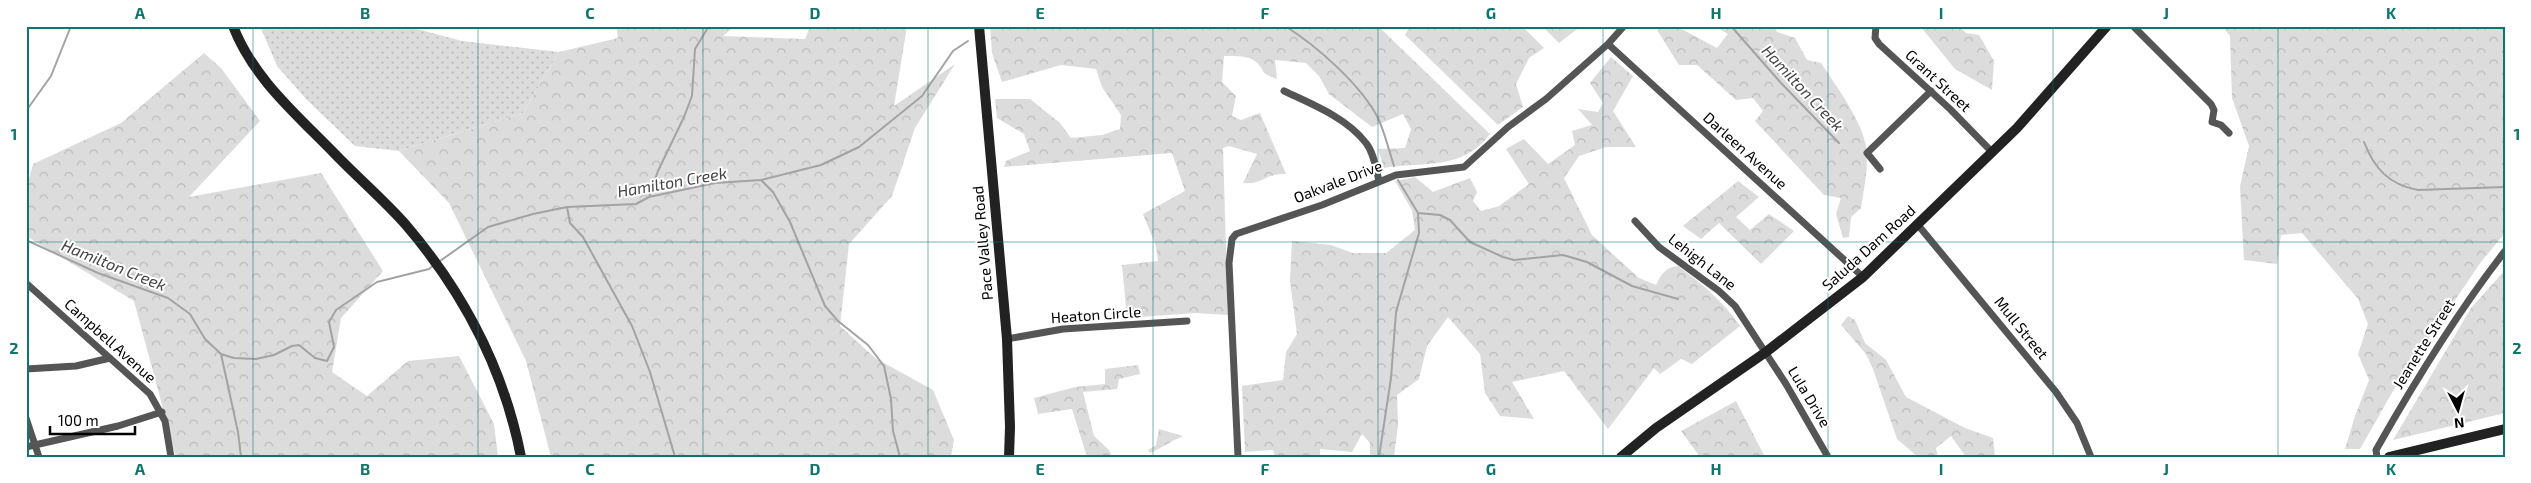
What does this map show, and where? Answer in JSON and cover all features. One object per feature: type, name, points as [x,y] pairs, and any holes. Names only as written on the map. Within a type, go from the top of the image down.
[{"type":"street","points":[[233,26],[260,76],[405,224],[438,264],[486,344],[503,388],[521,457]]},
{"type":"street","name":"Pace Valley Road","points":[[979,26],[1007,339],[1010,427],[1009,457]]},
{"type":"street","name":"Oakvale Drive","points":[[1238,457],[1229,263],[1232,239],[1236,234],[1322,205],[1379,180],[1415,171],[1454,170],[1464,167],[1508,127],[1546,99],[1608,44],[1624,26]]},
{"type":"street","name":"Grant Street","points":[[1875,26],[1875,38],[1879,44],[1931,91],[1992,152]]},
{"type":"street","name":"Saluda Dam Road","points":[[1621,457],[1656,428],[1766,352],[1863,277],[1918,225],[2049,94],[2107,26]]},
{"type":"street","points":[[2134,26],[2211,104],[2214,110],[2212,122],[2221,125],[2228,133]]},
{"type":"street","name":"Darleen Avenue","points":[[1608,44],[1863,277]]},
{"type":"street","points":[[1284,91],[1325,110],[1367,144],[1379,180]]},
{"type":"street","points":[[1880,168],[1867,153],[1931,91]]},
{"type":"street","name":"Lehigh Lane","points":[[1635,221],[1659,247],[1719,291],[1736,306],[1766,352]]},
{"type":"street","name":"Mull Street","points":[[1918,225],[2061,399],[2077,423],[2091,457]]},
{"type":"street","name":"Jeanette Street","points":[[2377,457],[2376,450],[2418,375],[2472,294],[2505,251]]},
{"type":"street","name":"Campbell Avenue","points":[[26,282],[150,394],[162,412],[171,457]]},
{"type":"street","name":"Heaton Circle","points":[[1007,339],[1063,329],[1187,321]]},
{"type":"street","name":"Lula Drive","points":[[1766,352],[1828,457]]},
{"type":"street","points":[[26,369],[76,366],[110,358]]},
{"type":"street","points":[[26,447],[118,426],[162,412]]},
{"type":"street","points":[[26,418],[39,457]]},
{"type":"street","points":[[2389,457],[2505,429]]},
{"type":"green space","points":[[260,26],[406,26],[462,41],[559,52],[523,113],[399,151],[355,146],[307,100],[277,66]]},
{"type":"green space","points":[[616,26],[735,26],[723,36],[805,39],[810,26],[907,26],[894,106],[955,64],[915,128],[892,196],[849,244],[840,326],[875,358],[933,390],[954,440],[951,457],[551,457],[526,361],[449,203],[399,151],[523,113],[559,52],[618,38]]},
{"type":"green space","points":[[990,26],[1378,26],[1490,134],[1468,154],[1455,159],[1429,164],[1384,168],[1378,149],[1405,148],[1411,129],[1403,114],[1372,127],[1329,94],[1319,76],[1306,63],[1275,60],[1277,79],[1265,73],[1256,62],[1249,58],[1224,56],[1222,82],[1236,96],[1232,116],[1241,120],[1260,113],[1286,174],[1273,175],[1256,182],[1243,183],[1257,154],[1229,146],[1223,148],[1228,315],[1195,313],[1127,318],[1122,265],[1158,261],[1156,246],[1143,214],[1185,191],[1172,153],[1004,167],[1006,161],[1030,151],[1024,134],[997,118],[995,99],[1030,99],[1060,123],[1071,138],[1102,135],[1120,129],[1121,115],[1102,87],[1096,69],[1061,65],[1002,82],[992,53]]},
{"type":"green space","points":[[1410,26],[1522,26],[1544,48],[1529,58],[1516,84],[1523,107],[1498,125],[1405,35]]},
{"type":"green space","points":[[1542,26],[1581,26],[1559,43]]},
{"type":"green space","points":[[1665,26],[1676,26],[1717,48],[1728,34],[1714,26],[1774,26],[1777,32],[1795,38],[1807,60],[1821,63],[1854,114],[1866,146],[1867,169],[1861,208],[1851,217],[1849,237],[1843,238],[1836,214],[1841,198],[1824,195],[1755,121],[1763,111],[1753,98],[1736,100],[1697,65],[1679,65],[1657,30]]},
{"type":"green space","points":[[1920,26],[1959,26],[1966,33],[1979,35],[1994,61],[1992,90],[1955,69]]},
{"type":"green space","points":[[2222,26],[2505,26],[2505,233],[2481,262],[2393,391],[2360,449],[2345,449],[2369,380],[2358,354],[2368,324],[2358,299],[2302,233],[2281,235],[2277,264],[2244,260],[2240,186],[2249,146],[2232,98],[2230,36]]},
{"type":"green space","points":[[204,53],[221,68],[260,121],[189,197],[321,173],[383,271],[341,318],[332,372],[367,396],[408,361],[459,356],[494,424],[498,457],[176,457],[134,301],[26,236],[26,190],[33,164],[121,123]]},
{"type":"green space","points":[[1611,57],[1633,76],[1613,111],[1636,147],[1606,147],[1579,156],[1564,178],[1592,235],[1639,278],[1656,285],[1667,270],[1678,266],[1712,293],[1740,326],[1692,364],[1681,359],[1660,374],[1654,368],[1608,429],[1564,371],[1512,382],[1534,419],[1500,416],[1485,393],[1480,354],[1448,317],[1427,346],[1419,379],[1397,395],[1398,425],[1394,457],[1370,457],[1370,443],[1362,434],[1352,452],[1320,449],[1320,457],[1275,457],[1273,450],[1245,452],[1242,386],[1283,380],[1286,352],[1297,334],[1290,281],[1292,241],[1331,245],[1353,253],[1386,253],[1415,230],[1412,210],[1395,181],[1415,177],[1433,192],[1470,178],[1477,192],[1473,201],[1481,211],[1499,206],[1529,184],[1506,149],[1524,139],[1548,164],[1575,145],[1572,131],[1592,125],[1578,109],[1598,112],[1603,103],[1590,83]]},
{"type":"green space","points":[[1738,181],[1759,197],[1736,217],[1750,230],[1769,214],[1794,231],[1761,264],[1719,223],[1701,239],[1683,226]]},
{"type":"green space","points":[[2505,270],[2505,413],[2393,440],[2471,308]]},
{"type":"green space","points":[[1848,316],[1855,320],[1865,343],[1886,360],[1906,397],[1965,428],[1993,438],[1995,457],[1966,457],[1951,436],[1936,448],[1938,457],[1918,457],[1897,439],[1866,354],[1841,325]]},
{"type":"green space","points":[[1138,365],[1140,374],[1119,379],[1117,389],[1083,392],[1094,436],[1109,450],[1112,457],[1087,457],[1072,409],[1038,414],[1034,398],[1075,387],[1105,384],[1105,369]]},
{"type":"green space","points":[[1736,401],[1765,457],[1700,457],[1681,431]]},
{"type":"green space","points":[[1159,429],[1183,436],[1150,453],[1148,450],[1156,445]]},
{"type":"waterway","points":[[26,111],[51,76],[71,26]]},
{"type":"waterway","points":[[649,197],[658,171],[692,96],[695,49],[709,26]]},
{"type":"waterway","points":[[1285,26],[1324,55],[1361,93],[1378,118],[1394,166]]},
{"type":"waterway","name":"Hamilton Creek","points":[[1731,26],[1781,83],[1839,143]]},
{"type":"waterway","name":"Hamilton Creek","points":[[440,261],[488,227],[533,214],[567,207],[636,204],[649,197],[715,183],[761,180],[821,165],[859,147],[922,96],[953,51],[968,41]]},
{"type":"waterway","points":[[2364,142],[2373,160],[2384,174],[2408,188],[2418,190],[2505,187]]},
{"type":"waterway","points":[[761,180],[773,192],[790,222],[825,306],[838,321],[868,345],[884,366],[891,399],[893,431],[900,457]]},
{"type":"waterway","points":[[1379,457],[1391,378],[1396,312],[1419,233],[1418,213],[1398,180]]},
{"type":"waterway","points":[[567,207],[570,223],[583,237],[632,326],[650,372],[675,457]]},
{"type":"waterway","points":[[1418,213],[1440,215],[1450,220],[1470,242],[1503,257],[1514,260],[1563,255],[1587,262],[1632,286],[1678,299]]},
{"type":"waterway","name":"Hamilton Creek","points":[[26,240],[98,273],[168,298],[190,314],[205,339],[221,354],[234,358],[256,359],[274,355],[292,346],[299,345],[315,358],[327,361],[334,347],[329,322],[336,310],[377,282],[429,269],[434,265]]},
{"type":"waterway","points":[[221,354],[238,432],[241,457]]}]
